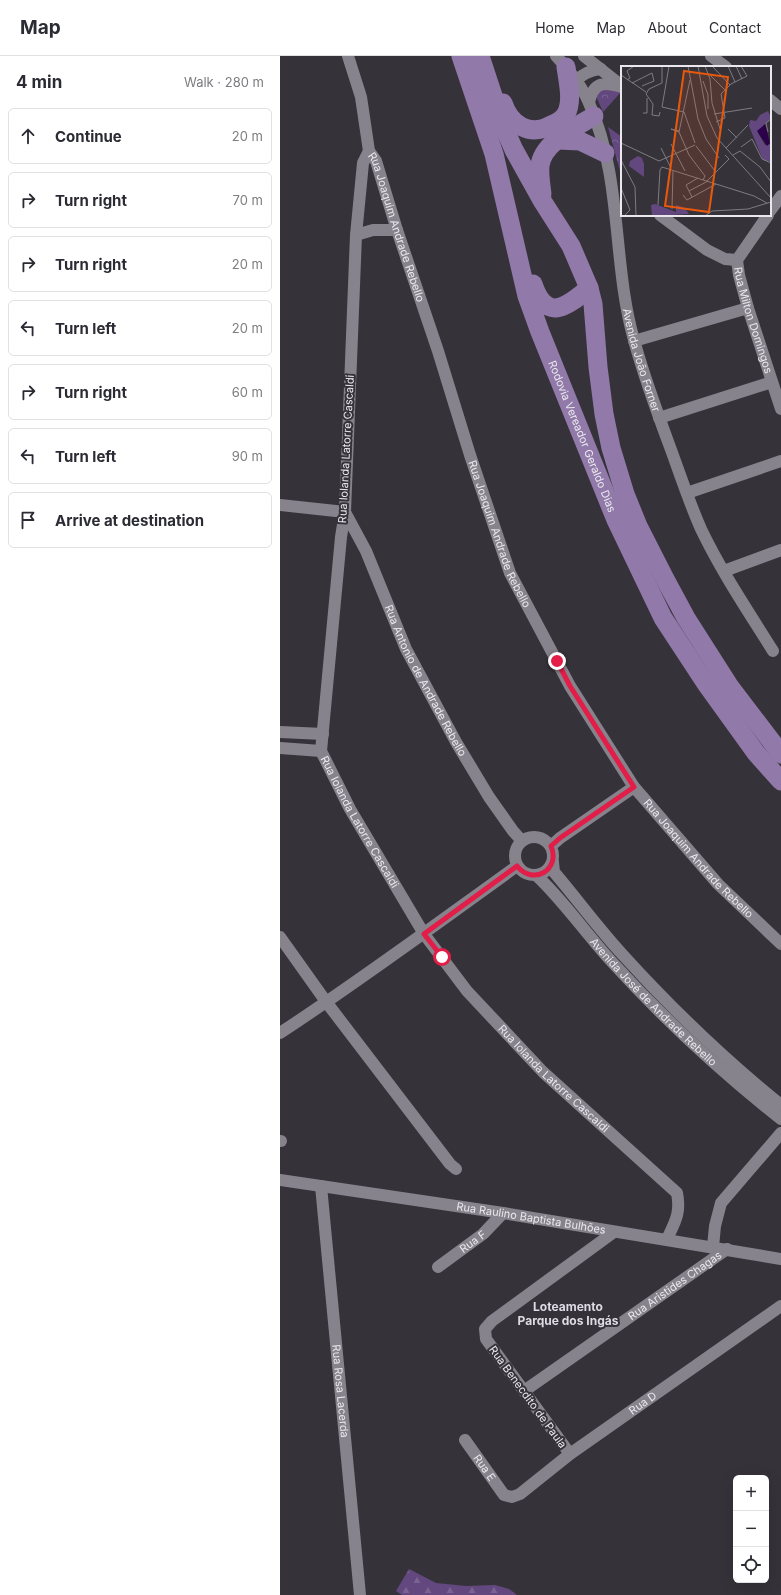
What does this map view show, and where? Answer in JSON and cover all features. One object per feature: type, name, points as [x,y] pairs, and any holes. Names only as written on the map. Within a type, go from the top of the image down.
[{"type":"main road","name":"Rodovia Vereador Geraldo Dias","points":[[461,56],[494,154],[527,296],[540,332],[616,520],[663,618],[706,685],[756,753],[781,781]]},
{"type":"main road","name":"Rodovia Vereador Geraldo Dias","points":[[480,56],[502,123],[514,150],[543,202],[571,246],[589,288],[593,304],[598,368],[604,414],[614,460],[630,507],[686,618],[730,687],[781,754]]},
{"type":"main road","points":[[487,78],[498,89],[505,110],[512,120],[521,127],[532,130],[546,128],[559,122],[566,115],[569,104],[566,68]]},
{"type":"main road","points":[[543,202],[540,166],[542,157],[546,150],[592,109]]},
{"type":"main road","points":[[558,140],[580,141],[605,153]]},
{"type":"main road","points":[[519,258],[527,268],[536,294],[543,304],[550,308],[558,308],[568,304],[589,288]]},
{"type":"street","name":"Rua Joaquim Andrade Rebello","points":[[348,56],[361,97],[369,150],[376,161],[470,455],[510,573],[570,686],[634,787],[718,884],[781,944]]},
{"type":"street","points":[[584,56],[621,86]]},
{"type":"street","points":[[711,56],[725,66]]},
{"type":"street","points":[[566,68],[584,74],[592,69],[601,69]]},
{"type":"street","name":"Avenida João Forner","points":[[566,68],[592,109],[618,200],[626,312],[659,418],[686,493],[701,529],[724,571],[773,651]]},
{"type":"street","points":[[592,109],[591,94],[595,88],[600,85],[609,84],[621,87]]},
{"type":"street","points":[[771,101],[781,109]]},
{"type":"street","name":"Rua Iolanda Latorre Cascaldi","points":[[369,150],[363,163],[356,235],[345,512],[341,537],[321,751],[350,809],[424,934],[468,991],[543,1072],[677,1193],[679,1205],[677,1216],[667,1239]]},
{"type":"street","points":[[661,216],[707,250],[725,259],[737,260]]},
{"type":"street","name":"Rua Milton Domingos","points":[[767,216],[737,260],[739,275],[748,308],[781,409]]},
{"type":"street","points":[[356,235],[373,230],[397,230]]},
{"type":"street","points":[[634,341],[748,308]]},
{"type":"street","points":[[659,418],[772,382]]},
{"type":"street","points":[[686,493],[781,462]]},
{"type":"street","points":[[280,505],[345,512]]},
{"type":"street","name":"Rua Antonio de Andrade Rebello","points":[[345,512],[366,551],[406,649],[452,736],[489,797],[513,831],[522,841]]},
{"type":"street","points":[[724,571],[781,550]]},
{"type":"street","points":[[280,732],[323,734]]},
{"type":"street","points":[[280,748],[321,751]]},
{"type":"street","points":[[551,846],[560,838],[634,787]]},
{"type":"street","points":[[527,838],[543,838],[551,846],[554,857],[546,871],[536,875],[525,873],[517,866],[515,855],[518,845],[527,838]]},
{"type":"street","name":"Avenida José de Andrade Rebello","points":[[552,862],[554,872],[621,954],[675,1010],[724,1056],[781,1106]]},
{"type":"street","points":[[280,1033],[327,1003],[517,866]]},
{"type":"street","name":"Avenida José de Andrade Rebello","points":[[536,875],[611,961],[664,1018],[715,1065],[781,1119]]},
{"type":"street","points":[[280,937],[327,1003],[450,1164],[456,1169]]},
{"type":"street","points":[[713,1247],[715,1226],[721,1203],[781,1133]]},
{"type":"street","name":"Rua Raulino Baptista Bulhões","points":[[280,1180],[503,1213],[781,1259]]},
{"type":"street","name":"Rua Rosa Lacerda","points":[[321,1186],[360,1595]]},
{"type":"street","name":"Rua F","points":[[438,1267],[483,1234],[503,1213]]},
{"type":"street","name":"Rua Benecdito de Paula","points":[[570,1454],[486,1339],[485,1329],[492,1321],[614,1232]]},
{"type":"street","name":"Rua Aristides Chagas","points":[[524,1391],[727,1249]]},
{"type":"street","name":"Rua D","points":[[504,1495],[512,1497],[520,1494],[570,1454],[781,1306]]},
{"type":"street","name":"Rua E","points":[[465,1440],[504,1495]]},
{"type":"green space","points":[[596,83],[621,92],[603,112],[596,96]]},
{"type":"green space","points":[[608,127],[621,136],[620,171]]},
{"type":"green space","points":[[409,1569],[436,1583],[466,1586],[495,1585],[509,1589],[517,1595],[402,1595],[396,1591]]},
{"type":"district","name":"Loteamento Parque dos Ingás","points":[[568,1314]]},
{"type":"route","points":[[442,957],[424,934],[517,866],[525,873],[530,875],[541,874],[546,871],[550,867],[554,857],[551,846],[560,838],[634,787],[570,686],[557,661]]}]
